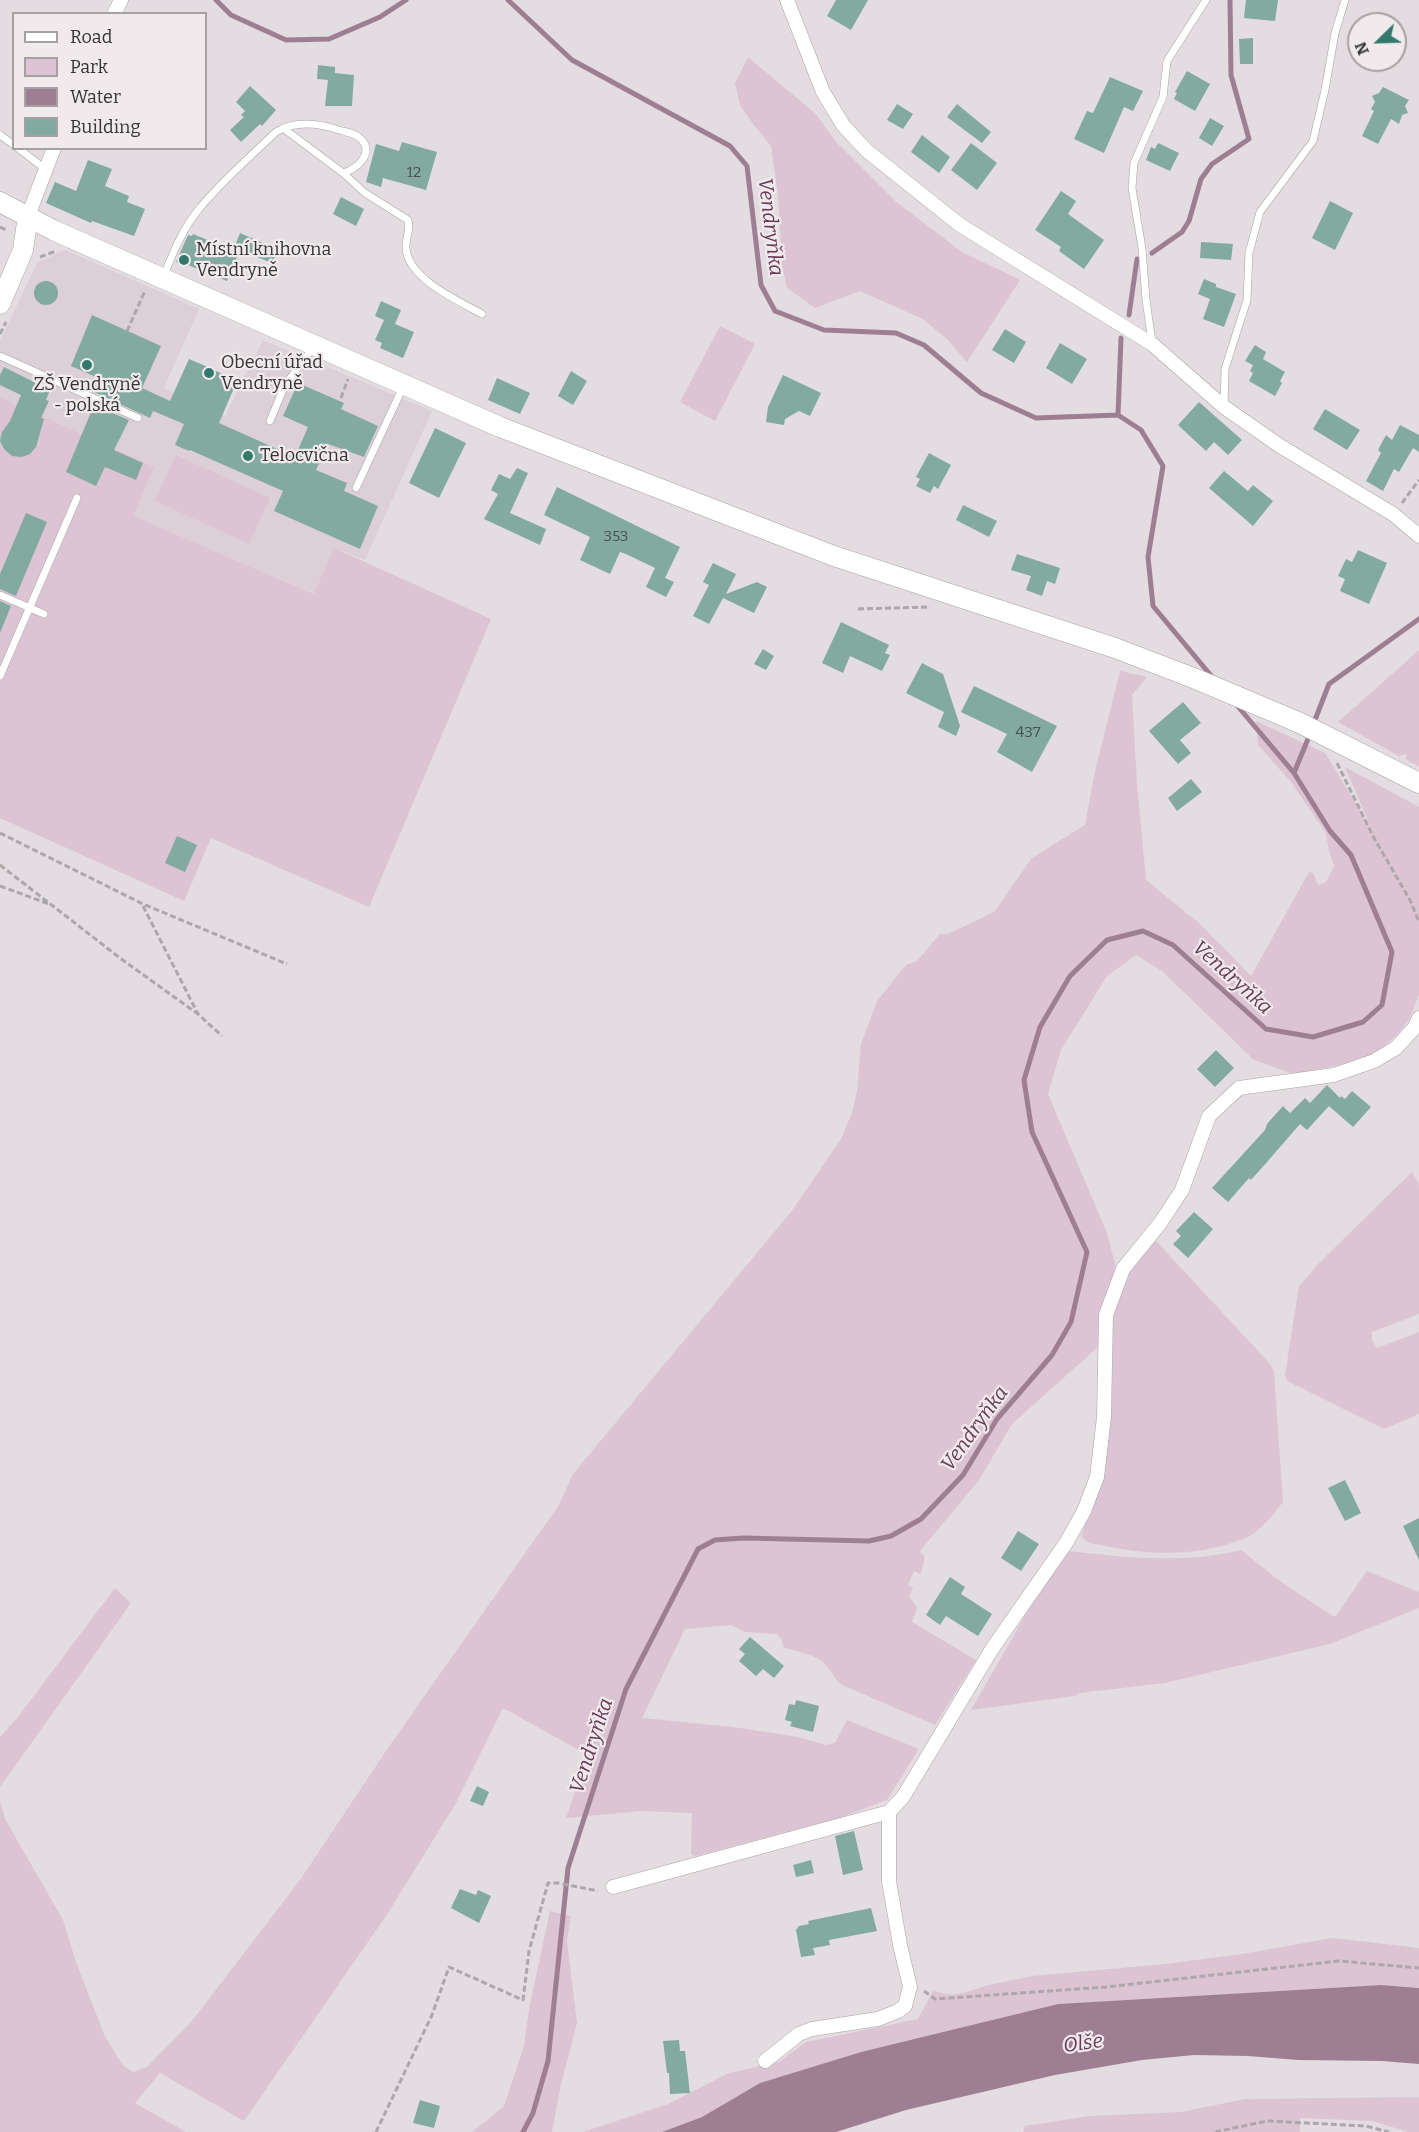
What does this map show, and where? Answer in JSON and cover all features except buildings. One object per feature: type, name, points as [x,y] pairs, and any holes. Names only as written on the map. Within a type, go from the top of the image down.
[{"type":"street","points":[[787,0],[823,92],[843,125],[866,150],[960,225],[1152,345],[1224,407],[1280,446],[1393,514],[1419,536]]},
{"type":"street","points":[[0,304],[23,250],[28,216],[53,150]]},
{"type":"street","points":[[0,202],[155,281],[312,345],[500,428],[834,556],[1115,648],[1197,679],[1300,723],[1419,783]]},
{"type":"street","points":[[613,1887],[889,1812],[903,1797],[992,1649],[1066,1543],[1084,1512],[1097,1477],[1104,1417],[1106,1315],[1123,1269],[1161,1222],[1182,1190],[1209,1116],[1239,1088],[1334,1075],[1374,1061],[1396,1048],[1415,1027],[1419,1018]]},
{"type":"street","points":[[765,2061],[799,2034],[812,2029],[878,2019],[898,2011],[905,2006],[909,1998],[910,1987],[889,1881],[889,1812]]},
{"type":"lane","points":[[1152,345],[1142,248],[1132,188],[1134,163],[1162,97],[1167,61],[1206,0]]},
{"type":"lane","points":[[1224,407],[1225,369],[1247,300],[1249,253],[1260,212],[1313,141],[1335,33],[1345,0]]},
{"type":"lane","points":[[155,281],[198,210],[220,185],[276,132],[301,123],[321,124],[351,133],[361,139],[365,148],[364,158],[359,166],[343,173]]},
{"type":"lane","points":[[283,128],[343,173],[364,193],[408,220],[406,249],[411,262],[426,281],[482,314]]},
{"type":"lane","points":[[21,150],[45,169]]},
{"type":"lane","points":[[270,421],[285,385],[309,353],[312,345]]},
{"type":"lane","points":[[0,356],[138,418]]},
{"type":"lane","points":[[356,488],[404,385]]},
{"type":"lane","points":[[0,676],[77,498]]},
{"type":"lane","points":[[0,595],[44,614]]},
{"type":"path","points":[[128,330],[155,281]]},
{"type":"path","points":[[341,398],[349,376]]},
{"type":"path","points":[[1393,514],[1419,480]]},
{"type":"path","points":[[858,609],[922,608]]},
{"type":"path","points":[[1335,760],[1374,838],[1410,900],[1419,922]]},
{"type":"path","points":[[0,833],[143,904],[287,964]]},
{"type":"path","points":[[0,865],[120,958],[198,1014],[222,1036]]},
{"type":"path","points":[[0,886],[53,906]]},
{"type":"path","points":[[143,904],[198,1014]]},
{"type":"path","points":[[376,2132],[432,2015],[449,1967],[523,2000],[529,1951],[548,1883],[558,1882],[602,1892],[613,1887]]},
{"type":"path","points":[[907,1972],[921,1989],[935,1999],[1106,1987],[1339,1961],[1419,1968]]},
{"type":"path","points":[[1215,2132],[1267,2121],[1366,2126],[1389,2132]]},
{"type":"shaded area","points":[[65,250],[199,309],[164,388],[225,416],[263,340],[432,411],[365,560],[334,548],[315,594],[132,516],[153,467],[0,397],[0,341],[37,263]]},
{"type":"green space","points":[[748,57],[815,113],[837,143],[895,201],[962,252],[1020,280],[967,362],[947,339],[923,319],[860,291],[815,308],[787,288],[782,265],[778,195],[771,146],[740,105],[735,83]]},
{"type":"green space","points":[[720,326],[755,344],[715,421],[680,402]]},
{"type":"green space","points":[[0,397],[154,467],[133,516],[314,594],[334,548],[491,619],[369,907],[211,838],[184,901],[0,818]]},
{"type":"green space","points":[[176,455],[270,498],[249,544],[155,501]]},
{"type":"green space","points":[[1419,650],[1419,766],[1406,760],[1406,754],[1399,756],[1338,722]]},
{"type":"green space","points":[[1120,671],[1147,677],[1132,695],[1146,880],[1200,924],[1251,976],[1309,872],[1313,873],[1318,885],[1326,882],[1334,866],[1326,833],[1291,782],[1258,745],[1256,721],[1325,753],[1371,828],[1345,767],[1419,807],[1419,994],[1410,1018],[1399,1033],[1378,1052],[1355,1062],[1294,1074],[1254,1060],[1162,971],[1136,955],[1107,976],[1061,1050],[1048,1094],[1107,1233],[1116,1268],[1106,1301],[1097,1348],[1012,1424],[979,1480],[919,1552],[925,1556],[921,1574],[914,1571],[908,1585],[913,1588],[909,1596],[917,1608],[912,1622],[976,1660],[935,1725],[842,1685],[820,1660],[783,1647],[782,1640],[777,1634],[745,1632],[731,1625],[685,1629],[642,1718],[733,1727],[798,1737],[826,1745],[835,1743],[847,1720],[919,1749],[887,1800],[839,1818],[695,1856],[691,1854],[692,1813],[642,1811],[566,1818],[588,1755],[503,1708],[456,1803],[388,1913],[244,2121],[160,2073],[135,2103],[186,2132],[0,2132],[0,1801],[5,1819],[63,1920],[76,1962],[104,2034],[124,2066],[133,2072],[147,2067],[192,2021],[300,1880],[390,1745],[559,1505],[573,1474],[791,1212],[841,1139],[852,1113],[857,1091],[861,1044],[877,1001],[906,965],[917,961],[940,934],[948,934],[994,912],[1032,858],[1085,825],[1095,771]]},
{"type":"green space","points":[[1412,1172],[1419,1185],[1419,1314],[1372,1332],[1372,1340],[1377,1348],[1419,1332],[1419,1414],[1384,1429],[1287,1381],[1285,1375],[1299,1286],[1321,1261]]},
{"type":"green space","points":[[1156,1241],[1271,1365],[1274,1372],[1283,1502],[1255,1533],[1227,1545],[1210,1549],[1175,1553],[1140,1552],[1093,1544],[1081,1536],[1103,1482],[1112,1403],[1113,1321],[1119,1289],[1129,1270],[1147,1247]]},
{"type":"green space","points":[[1241,1550],[1281,1582],[1333,1616],[1336,1616],[1367,1571],[1419,1592],[1419,1608],[1330,1644],[1165,1683],[1079,1693],[1075,1696],[971,1710],[1045,1581],[1070,1551],[1113,1556],[1177,1558]]},
{"type":"green space","points":[[115,1588],[131,1603],[0,1787],[0,1737],[18,1717]]},
{"type":"green space","points":[[550,1911],[571,1916],[567,1941],[577,2023],[560,2089],[552,2132],[472,2132],[504,2106],[524,2046],[529,2009]]},
{"type":"green space","points":[[1333,1938],[1419,1948],[1419,1988],[1381,1985],[1058,2004],[861,2052],[760,2083],[702,2117],[662,2132],[583,2132],[668,2104],[729,2073],[779,2062],[806,2042],[918,2019],[933,1991],[951,1995],[1032,1976],[1165,1964],[1242,1954]]},
{"type":"green space","points":[[1419,2097],[1419,2132],[1409,2132],[1372,2121],[1300,2118],[1300,2132],[1023,2132],[1025,2126],[1090,2116],[1181,2112],[1245,2099]]},
{"type":"water","name":"Olše","points":[[1381,1985],[1419,1988],[1419,2064],[1194,2055],[1142,2060],[1055,2075],[906,2110],[836,2132],[662,2132],[702,2117],[760,2083],[861,2052],[1058,2004]]},
{"type":"waterway","name":"Vendryňka","points":[[216,0],[231,15],[286,40],[329,39],[380,17],[406,0]]},
{"type":"waterway","name":"Vendryňka","points":[[508,0],[572,60],[730,146],[747,166],[761,285],[775,311],[824,330],[896,333],[924,345],[981,393],[1036,418],[1118,415],[1141,430],[1163,466],[1148,557],[1153,606],[1213,678]]},
{"type":"waterway","points":[[1152,253],[1182,232],[1189,221],[1201,179],[1212,164],[1249,139],[1231,75],[1230,0]]},
{"type":"waterway","points":[[1129,315],[1137,259]]},
{"type":"waterway","points":[[1118,415],[1121,338]]},
{"type":"waterway","points":[[1313,725],[1329,684],[1419,619]]},
{"type":"waterway","name":"Vendryňka","points":[[523,2132],[533,2113],[548,2061],[568,1868],[626,1689],[698,1549],[715,1540],[743,1538],[869,1541],[891,1536],[921,1519],[963,1475],[997,1419],[1052,1355],[1071,1322],[1087,1252],[1032,1132],[1024,1080],[1040,1027],[1070,976],[1107,940],[1143,931],[1173,945],[1266,1029],[1313,1037],[1363,1022],[1382,1005],[1392,952],[1351,855],[1330,831],[1294,773],[1235,703]]},
{"type":"waterway","points":[[1294,773],[1310,734]]},
{"type":"place","name":"Místní knihovna Vendryně","points":[[184,260]]},
{"type":"place","name":"ZŠ Vendryně - polská","points":[[87,365]]},
{"type":"place","name":"Obecní úřad Vendryně","points":[[209,373]]},
{"type":"place","name":"Telocvična","points":[[248,456]]}]
